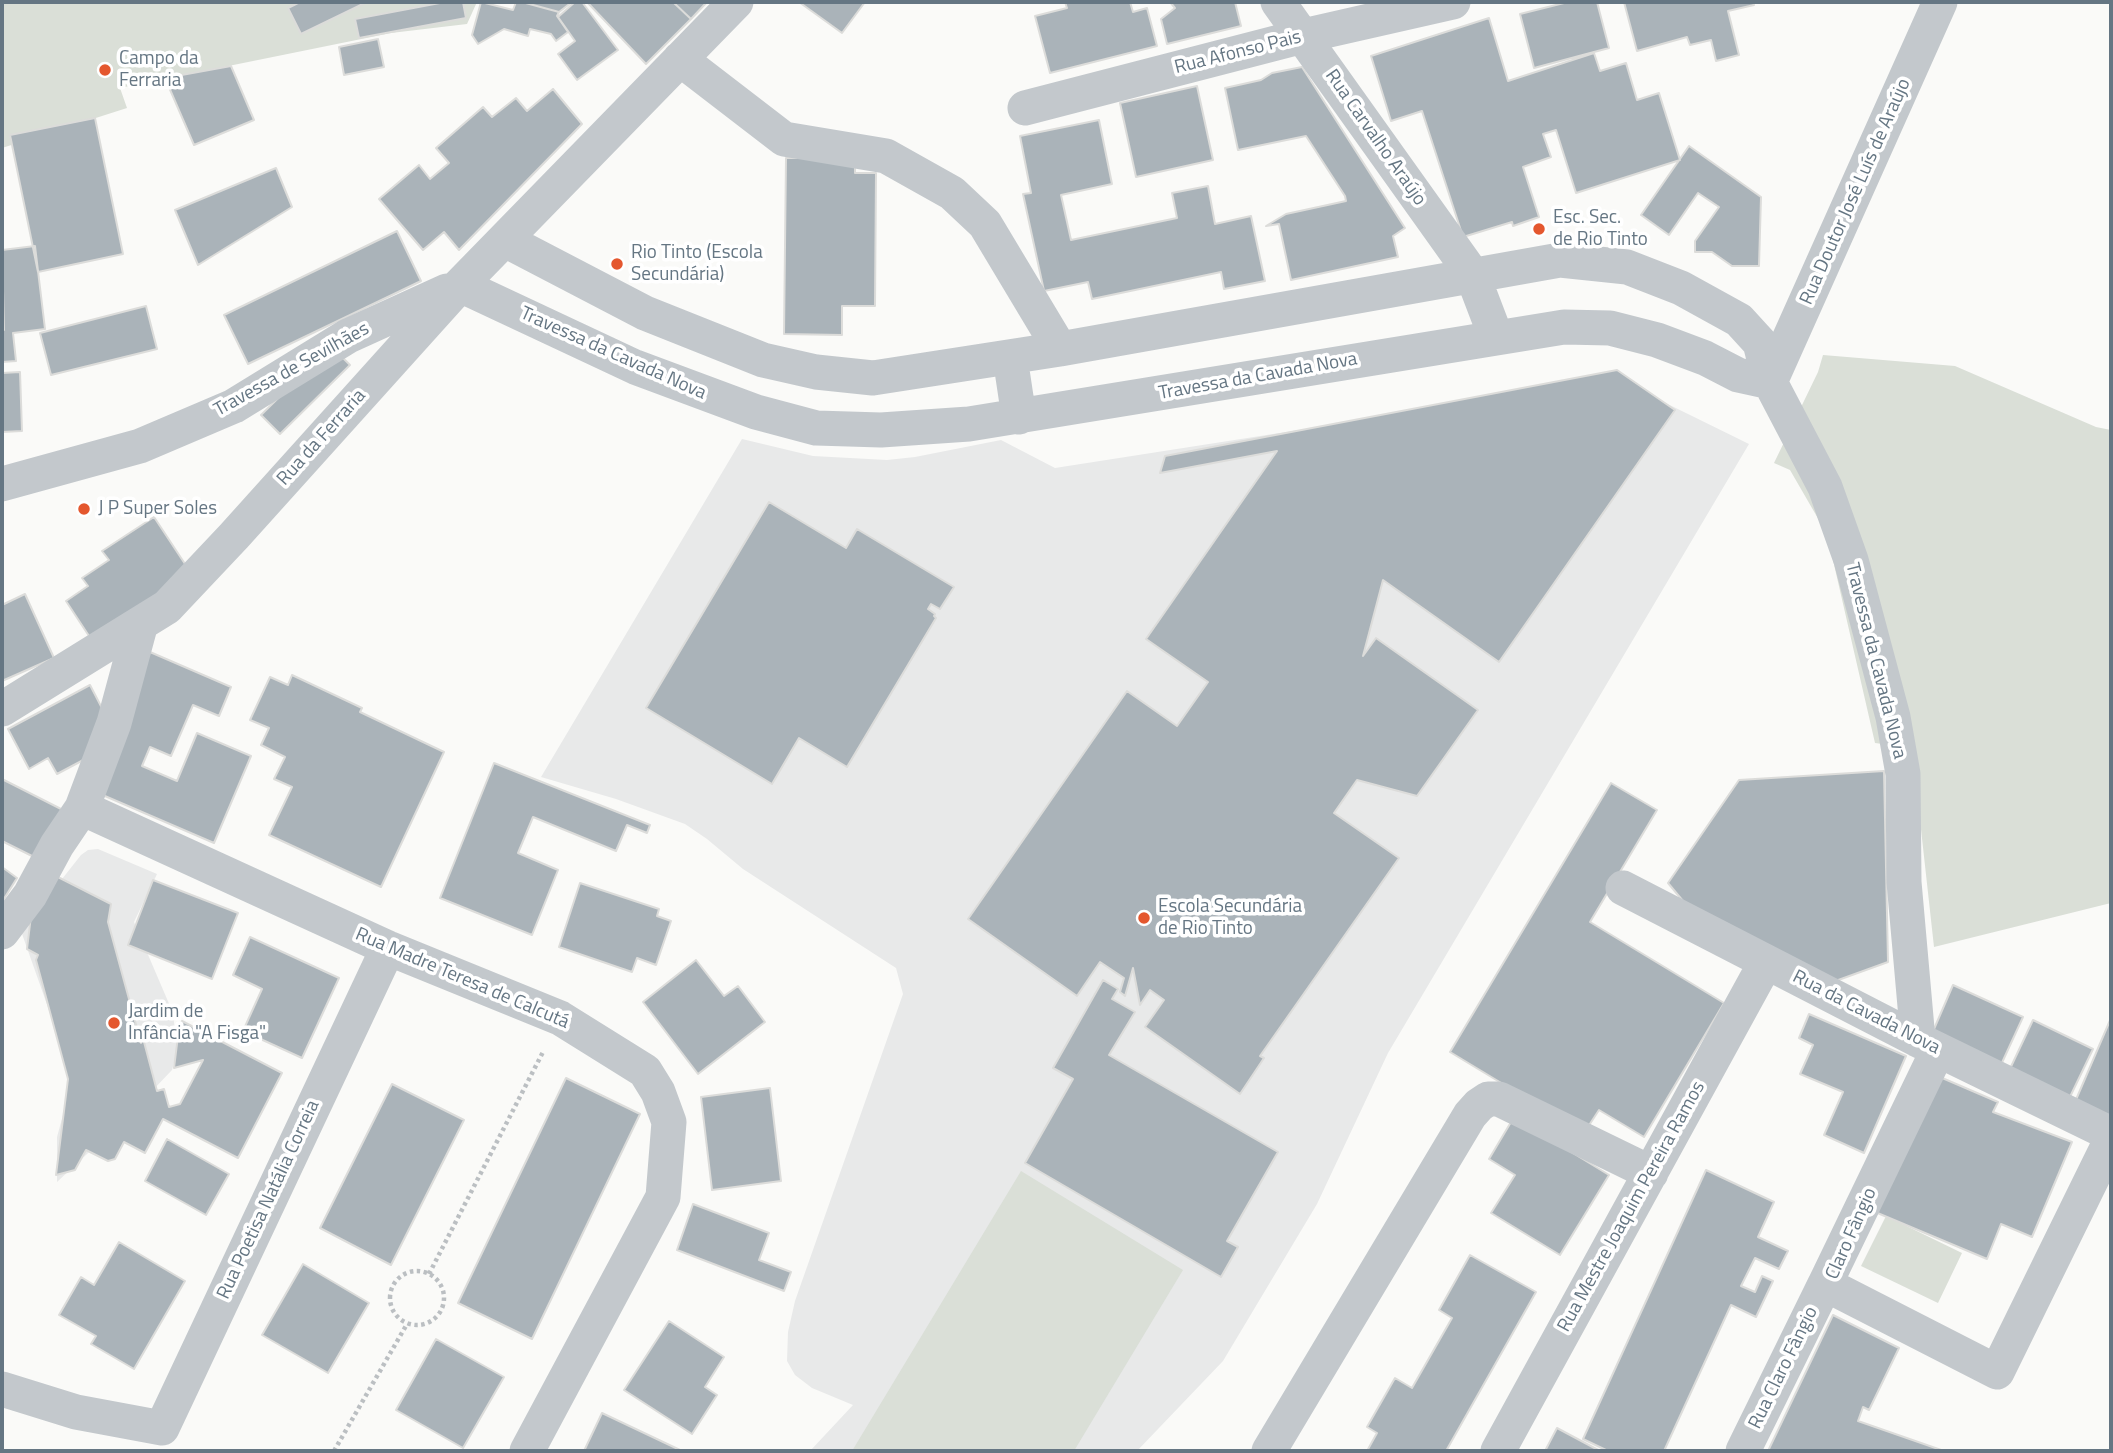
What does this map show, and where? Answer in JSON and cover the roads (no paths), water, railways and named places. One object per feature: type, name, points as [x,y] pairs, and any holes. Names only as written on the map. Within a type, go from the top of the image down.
[{"type":"street","name":"Rua da Ferraria","points":[[2,709],[167,607],[460,285],[736,2]]},
{"type":"street","name":"Rua Carvalho Araújo","points":[[1278,2],[1472,274]]},
{"type":"street","name":"Rua Afonso Pais","points":[[1025,107],[1303,36],[1453,2]]},
{"type":"street","name":"Rua Doutor José Luís de Araújo","points":[[1770,382],[1940,2]]},
{"type":"street","points":[[680,59],[784,139],[886,156],[952,193],[985,224],[1060,349]]},
{"type":"street","name":"Travessa da Cavada Nova","points":[[505,240],[645,313],[764,360],[816,372],[873,378],[1060,349],[1560,260],[1626,267],[1681,288],[1739,320],[1760,344],[1770,382],[1825,487],[1851,561],[1893,718],[1903,774],[1904,882],[1928,1045]]},
{"type":"street","points":[[1472,274],[1496,337]]},
{"type":"street","name":"Travessa da Cavada Nova","points":[[460,285],[635,368],[756,412],[816,428],[881,430],[969,424],[1564,327],[1610,328],[1657,340],[1705,358],[1738,375],[1770,382]]},
{"type":"street","name":"Travessa de Sevilhães","points":[[2,484],[128,450],[233,406],[348,336],[460,285]]},
{"type":"street","points":[[1010,357],[1019,417]]},
{"type":"street","points":[[2,932],[30,895],[57,845],[82,808],[114,723],[141,623]]},
{"type":"street","name":"Rua Madre Teresa de Calcutá","points":[[82,808],[388,948],[560,1018],[645,1071],[658,1092],[668,1122],[663,1197],[527,1451]]},
{"type":"street","name":"Rua da Cavada Nova","points":[[1623,888],[1928,1045],[2111,1134]]},
{"type":"street","name":"Rua Poetisa Natália Correia","points":[[168,1439],[388,948]]},
{"type":"street","name":"Rua Mestre Joaquim Pereira Ramos","points":[[1498,1451],[1766,962]]},
{"type":"street","name":"Claro Fângio","points":[[1928,1045],[1825,1284],[1997,1372],[2111,1140]]},
{"type":"street","points":[[1269,1451],[1470,1115],[1479,1105],[1488,1099],[1499,1099],[1651,1173]]},
{"type":"street","name":"Rua Claro Fângio","points":[[1743,1451],[1825,1284]]},
{"type":"street","points":[[2,1389],[168,1439]]},
{"type":"place","name":"Campo da Ferraria","points":[[105,70]]},
{"type":"place","name":"Esc. Sec. de Rio Tinto","points":[[1539,229]]},
{"type":"place","name":"Rio Tinto (Escola Secundária)","points":[[617,264]]},
{"type":"place","name":"J P Super Soles","points":[[84,509]]},
{"type":"place","name":"Escola Secundária de Rio Tinto","points":[[1144,918]]},
{"type":"place","name":"Jardim de Infância \"A Fisga\"","points":[[114,1023]]}]
